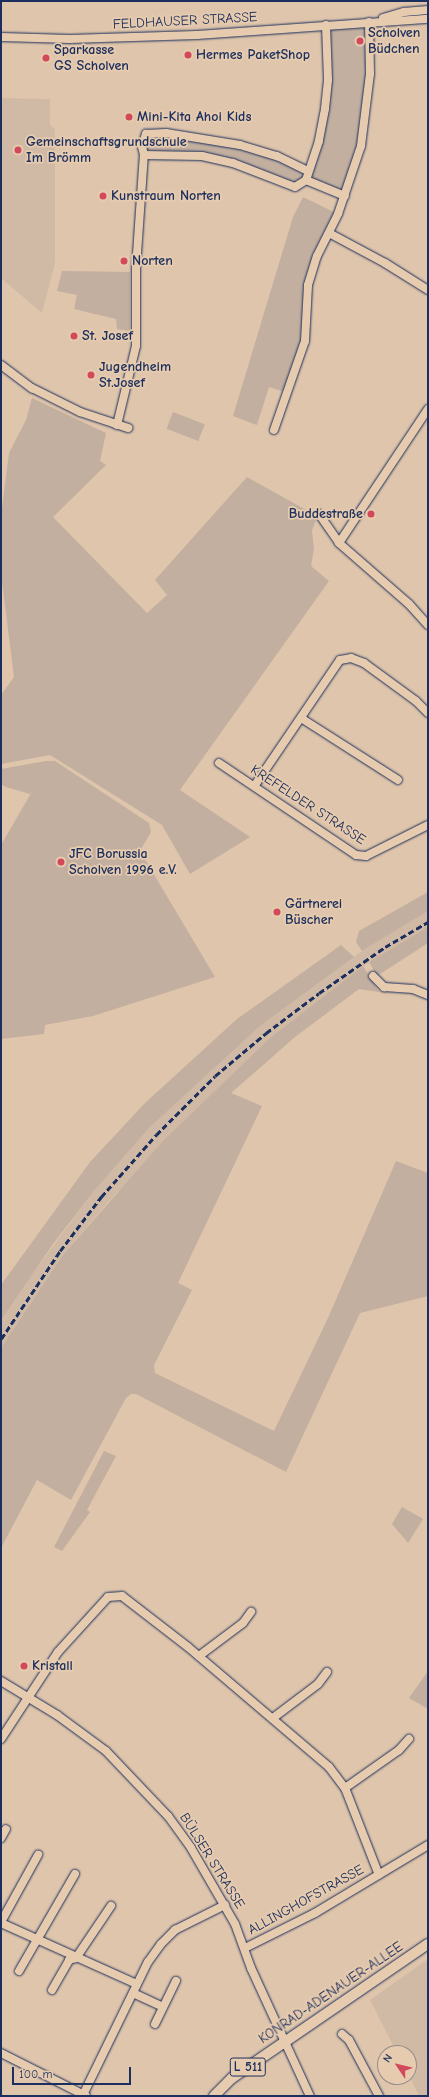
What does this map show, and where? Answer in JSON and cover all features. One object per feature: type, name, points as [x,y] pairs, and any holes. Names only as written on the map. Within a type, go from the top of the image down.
[{"type":"main road","name":"KONRAD-ADENAUER-ALLEE","points":[[214,2096],[232,2078],[428,1944]]},
{"type":"street","name":"FELDHAUSER STRASSE","points":[[369,22],[404,12],[428,10]]},
{"type":"street","name":"FELDHAUSER STRASSE","points":[[1,37],[70,39],[197,35],[428,19]]},
{"type":"street","points":[[274,430],[305,341],[308,285],[316,256],[329,233],[345,196],[356,163],[367,116],[370,74],[369,22]]},
{"type":"street","points":[[144,155],[202,156],[241,166],[295,187],[306,180],[308,170],[319,141],[328,80],[326,25]]},
{"type":"street","points":[[117,425],[136,346],[136,268],[144,155],[142,146],[146,134],[166,133],[240,145],[277,156],[308,170]]},
{"type":"street","points":[[306,180],[345,196]]},
{"type":"street","points":[[329,233],[385,263],[428,290]]},
{"type":"street","points":[[1,365],[32,388],[80,412],[128,428]]},
{"type":"street","points":[[340,543],[394,457],[428,409]]},
{"type":"street","points":[[319,514],[340,543],[409,604],[428,625]]},
{"type":"street","points":[[255,786],[338,662],[346,658],[364,663],[416,701],[428,713]]},
{"type":"street","points":[[301,718],[398,780]]},
{"type":"street","name":"KREFELDER STRASSE","points":[[218,763],[255,786],[356,855],[366,856],[428,825]]},
{"type":"street","points":[[372,976],[384,987],[413,989],[428,995]]},
{"type":"street","name":"ALLINGHOFSTRASSE","points":[[1,1739],[58,1652],[108,1597],[122,1596],[132,1601],[320,1757],[345,1788],[379,1875]]},
{"type":"street","points":[[199,1656],[243,1623],[251,1612]]},
{"type":"street","points":[[273,1718],[318,1684],[327,1672]]},
{"type":"street","name":"BÜLSER STRASSE","points":[[1,1681],[28,1696],[106,1751],[137,1781],[168,1816],[191,1848],[225,1905],[245,1948],[251,1968],[286,2041],[310,2096]]},
{"type":"street","points":[[345,1788],[399,1750],[409,1739]]},
{"type":"street","points":[[1,1838],[6,1829]]},
{"type":"street","name":"ALLINGHOFSTRASSE","points":[[245,1948],[315,1914],[428,1845]]},
{"type":"street","points":[[38,1855],[1,1922],[76,1958],[137,1984]]},
{"type":"street","points":[[19,1971],[75,1874]]},
{"type":"street","points":[[1,2053],[85,2095],[137,1984],[160,1945],[175,1930],[225,1905]]},
{"type":"street","points":[[52,1990],[69,1960],[76,1958],[111,1906]]},
{"type":"street","points":[[155,2024],[176,1981]]},
{"type":"street","points":[[133,1993],[163,2007]]},
{"type":"street","points":[[342,2034],[349,2040],[379,2096]]},
{"type":"shaded area","points":[[369,22],[367,116],[345,196],[306,180],[301,185],[202,156],[144,155],[146,134],[240,145],[308,170],[325,109],[326,25]]},
{"type":"shaded area","points":[[1,98],[50,99],[50,125],[55,129],[55,263],[42,313],[1,278]]},
{"type":"shaded area","points":[[303,197],[338,214],[308,285],[305,341],[288,393],[269,387],[257,425],[233,416],[293,217]]},
{"type":"shaded area","points":[[62,271],[130,272],[130,331],[117,329],[116,319],[74,309],[77,295],[57,291]]},
{"type":"shaded area","points":[[32,398],[106,433],[100,461],[106,465],[53,517],[147,613],[167,595],[155,580],[247,477],[317,516],[312,531],[314,549],[311,566],[329,581],[180,790],[250,837],[190,874],[162,825],[50,755],[1,764],[1,695],[14,677],[1,574],[1,516],[9,453],[26,420]]},
{"type":"shaded area","points":[[173,412],[205,424],[198,441],[167,429]]},
{"type":"shaded area","points":[[46,761],[55,761],[149,823],[151,832],[140,851],[215,977],[93,1016],[45,1025],[44,1034],[1,1039],[1,845],[34,788],[30,794],[6,787],[1,784],[1,769]]},
{"type":"shaded area","points":[[428,892],[428,911],[362,951],[356,942],[359,931]]},
{"type":"shaded area","points":[[428,911],[428,927],[369,962],[270,1038],[108,1202],[63,1255],[1,1348],[1,1320],[13,1300],[94,1191],[149,1128],[260,1026],[362,951]]},
{"type":"shaded area","points":[[428,927],[428,943],[377,976],[369,962]]},
{"type":"shaded area","points":[[341,945],[354,957],[260,1026],[149,1128],[94,1191],[53,1244],[1,1320],[1,1285],[90,1162],[145,1103],[237,1019]]},
{"type":"shaded area","points":[[363,966],[379,992],[359,989],[295,1037],[231,1093],[262,1106],[178,1283],[192,1290],[154,1365],[155,1373],[274,1431],[328,1318],[396,1161],[428,1173],[428,1296],[360,1313],[286,1472],[136,1394],[131,1394],[126,1398],[71,1500],[37,1480],[1,1548],[1,1348],[63,1255],[163,1141],[270,1038]]},
{"type":"shaded area","points":[[104,1451],[116,1456],[87,1510],[90,1512],[62,1551],[54,1547]]},
{"type":"shaded area","points":[[402,1507],[423,1519],[408,1543],[392,1524]]},
{"type":"shaded area","points":[[428,1671],[428,1709],[409,1698]]},
{"type":"shaded area","points":[[428,1959],[428,2096],[419,2096],[414,2085],[417,2085],[417,2045],[393,2045],[370,2000]]},
{"type":"railway","points":[[1,1339],[60,1251],[101,1197],[156,1135],[215,1076],[266,1033],[319,993],[385,947],[428,922]]},
{"type":"place","name":"Scholven Büdchen","points":[[360,41]]},
{"type":"place","name":"Hermes PaketShop","points":[[188,55]]},
{"type":"place","name":"Sparkasse GS Scholven","points":[[46,58]]},
{"type":"place","name":"Mini-Kita Ahoi Kids","points":[[129,117]]},
{"type":"place","name":"Gemeinschaftsgrundschule Im Brömm","points":[[18,150]]},
{"type":"place","name":"Kunstraum Norten","points":[[103,196]]},
{"type":"place","name":"Norten","points":[[124,261]]},
{"type":"place","name":"St. Josef","points":[[74,336]]},
{"type":"place","name":"Jugendheim St.Josef","points":[[91,375]]},
{"type":"place","name":"Buddestraße","points":[[371,514]]},
{"type":"place","name":"JFC Borussia Scholven 1996 e.V.","points":[[61,862]]},
{"type":"place","name":"Gärtnerei Büscher","points":[[277,912]]},
{"type":"place","name":"Kristall","points":[[24,1666]]}]
